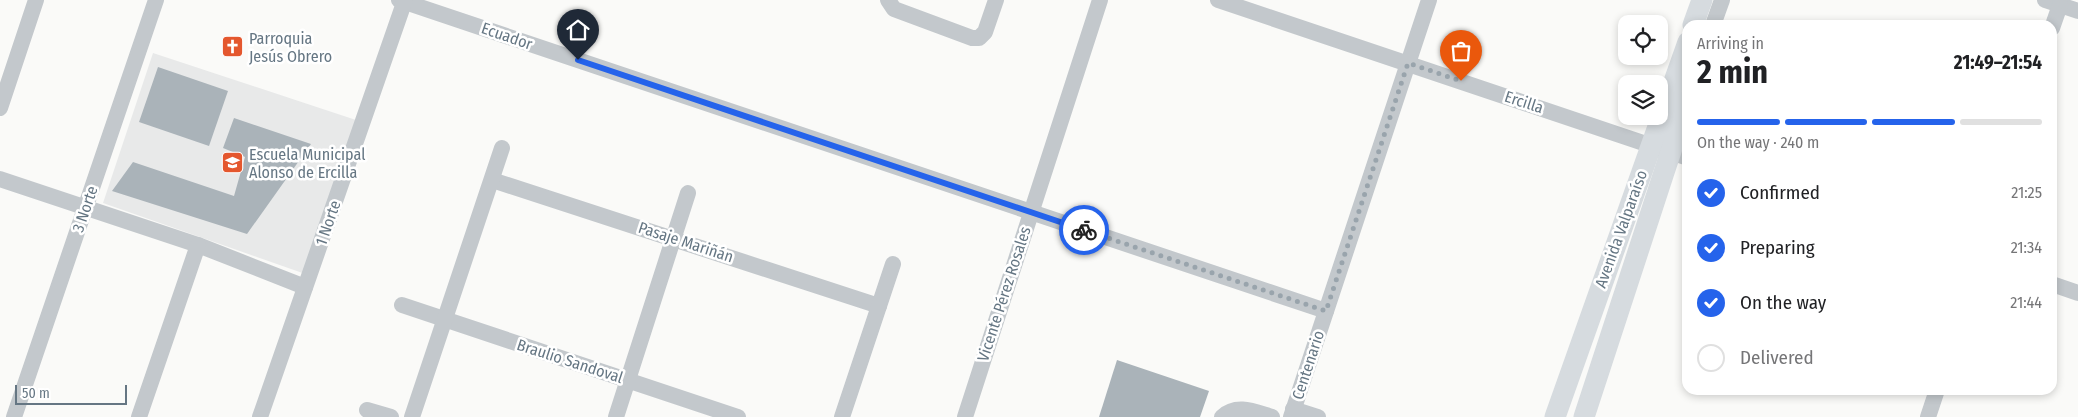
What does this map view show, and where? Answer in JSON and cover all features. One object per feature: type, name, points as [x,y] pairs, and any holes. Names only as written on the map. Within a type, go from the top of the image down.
[{"type":"main road","points":[[1695,20],[1702,0]]},
{"type":"main road","points":[[1706,20],[1709,0]]},
{"type":"main road","name":"Avenida Valparaíso","points":[[1555,417],[1670,152],[1682,79]]},
{"type":"main road","name":"Avenida Valparaíso","points":[[1584,417],[1682,117]]},
{"type":"street","points":[[0,108],[36,0]]},
{"type":"street","name":"3 Norte","points":[[14,417],[156,0]]},
{"type":"street","points":[[888,0],[894,9],[972,38],[980,38],[985,32],[996,0]]},
{"type":"street","name":"Vicente Pérez Rosales","points":[[964,417],[1100,0]]},
{"type":"street","name":"Ercilla","points":[[1218,0],[1670,152]]},
{"type":"street","name":"Centenario","points":[[1292,413],[1429,0]]},
{"type":"street","points":[[1715,20],[1722,0]]},
{"type":"street","name":"Ecuador","points":[[403,1],[1326,311]]},
{"type":"street","name":"1 Norte","points":[[260,417],[403,1]]},
{"type":"street","points":[[2052,20],[2053,2],[2078,11]]},
{"type":"street","points":[[412,417],[502,148]]},
{"type":"street","points":[[0,179],[198,245],[305,287]]},
{"type":"street","name":"Pasaje Mariñán","points":[[492,180],[879,306]]},
{"type":"street","points":[[616,417],[688,194]]},
{"type":"street","points":[[139,417],[198,245]]},
{"type":"street","points":[[842,417],[893,264]]},
{"type":"street","points":[[2057,286],[2078,293]]},
{"type":"street","name":"Braulio Sandoval","points":[[402,305],[738,417]]},
{"type":"street","points":[[1928,417],[1935,395]]},
{"type":"street","points":[[1222,417],[1229,412],[1239,409],[1272,417]]},
{"type":"street","points":[[367,410],[391,417]]},
{"type":"street","points":[[1292,413],[1318,417]]},
{"type":"shaded area","name":"Escuela Municipal Alonso de Ercilla","points":[[153,53],[365,123],[311,276],[103,203]]},
{"type":"building","points":[[158,67],[228,91],[209,146],[139,122]]},
{"type":"building","points":[[234,118],[311,144],[247,234],[112,191],[133,162],[234,196],[245,157],[223,148]]},
{"type":"building","points":[[1117,360],[1209,391],[1200,417],[1099,417]]},
{"type":"way so far","points":[[1084,230],[1326,311],[1408,63],[1461,81]]},
{"type":"place","name":"Parroquia Jesús Obrero","points":[[233,47]]},
{"type":"place","name":"Escuela Municipal Alonso de Ercilla","points":[[233,163]]},
{"type":"route","points":[[578,60],[1084,230]]}]
